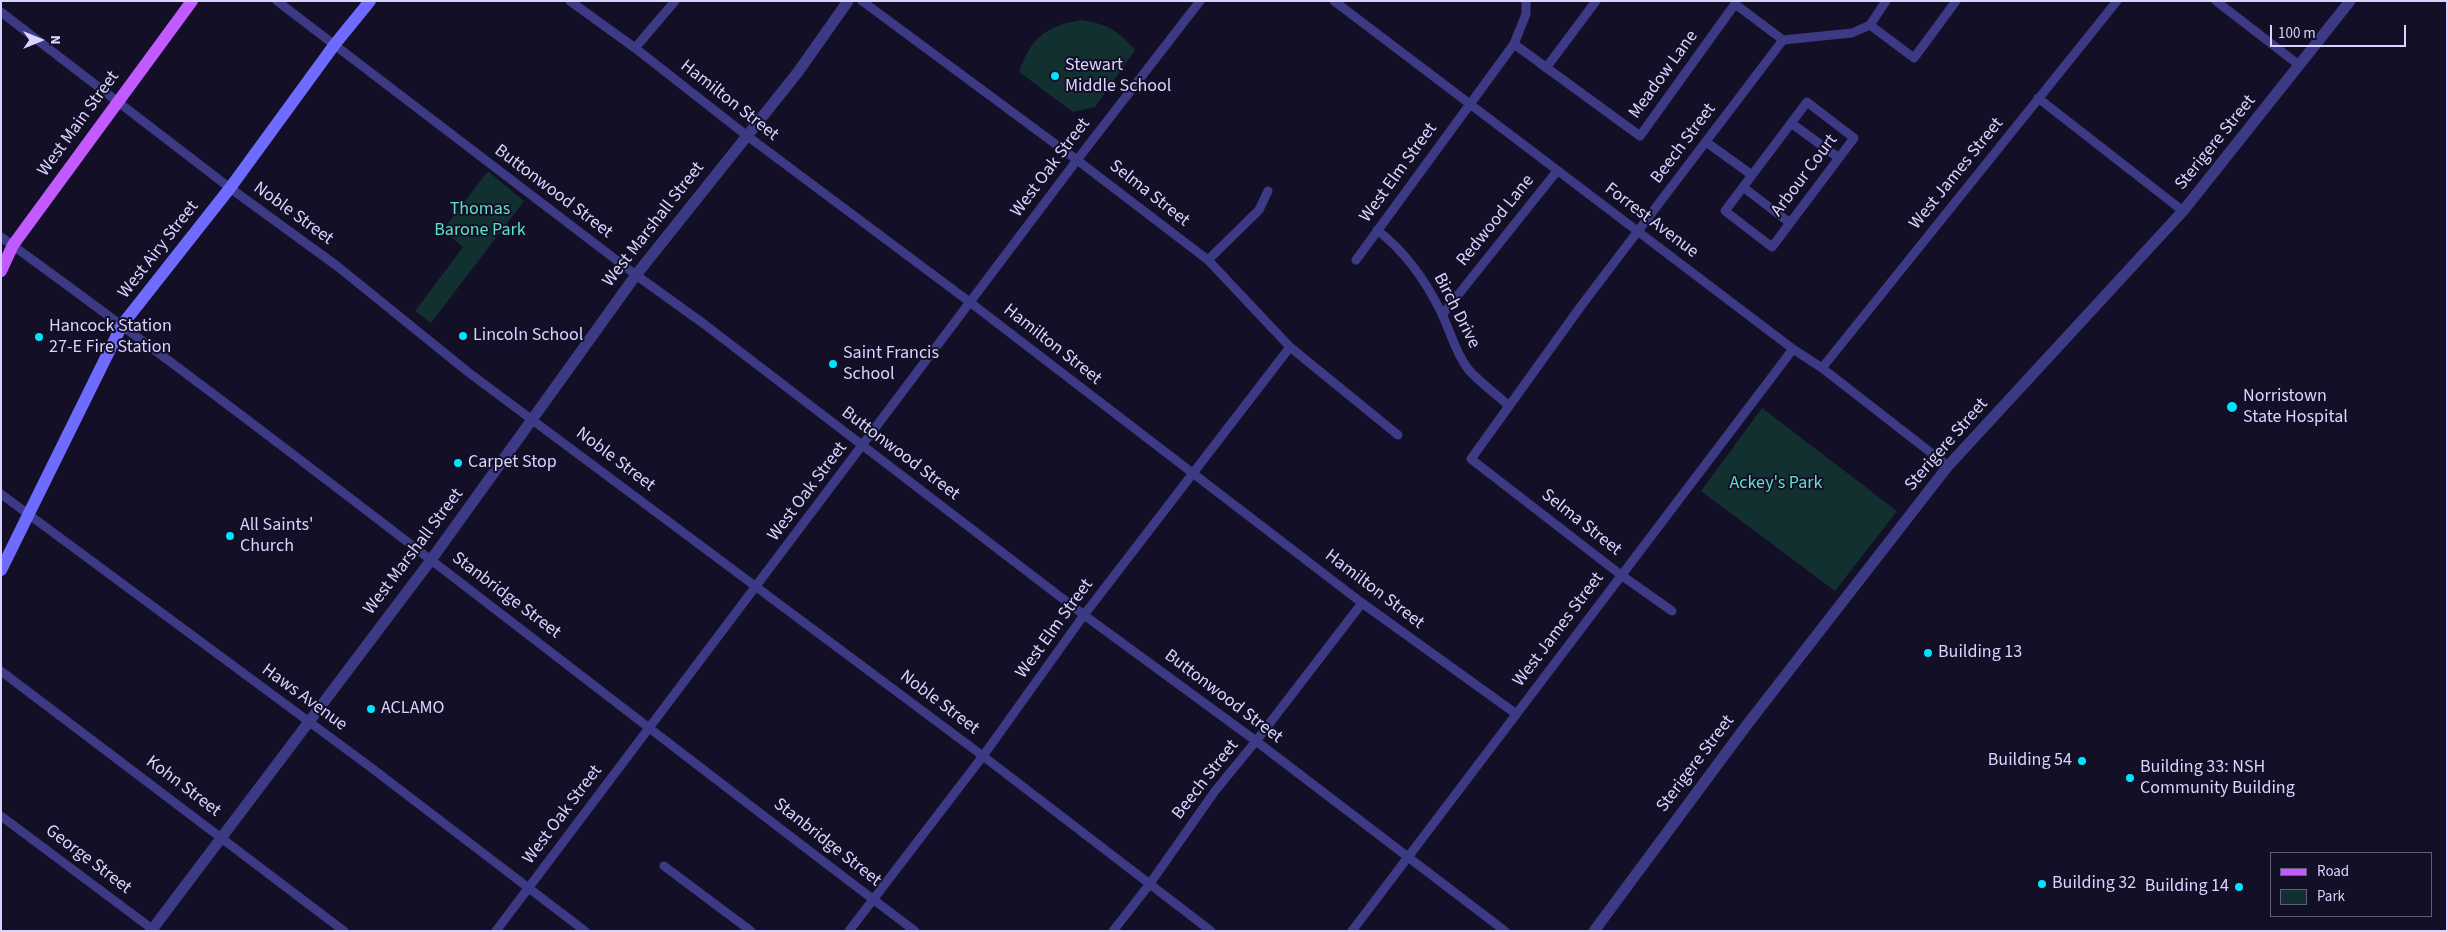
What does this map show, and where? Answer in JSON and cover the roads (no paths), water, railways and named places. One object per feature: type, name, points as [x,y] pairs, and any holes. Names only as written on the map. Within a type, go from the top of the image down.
[{"type":"main road","name":"West Main Street","points":[[1,271],[13,246],[192,1]]},
{"type":"main road","name":"West Airy Street","points":[[1,570],[122,325],[230,188],[335,44],[370,1]]},
{"type":"street","name":"Buttonwood Street","points":[[277,1],[1084,615],[1256,741],[1505,931]]},
{"type":"street","name":"Hamilton Street","points":[[570,1],[636,48],[746,135],[971,303],[1362,603],[1515,714]]},
{"type":"street","points":[[636,48],[675,1]]},
{"type":"street","name":"West Marshall Street","points":[[153,930],[431,560],[636,275],[798,72],[848,1]]},
{"type":"street","name":"Selma Street","points":[[862,1],[1077,160],[1208,260],[1290,347],[1398,434]]},
{"type":"street","name":"West Oak Street","points":[[496,931],[863,447],[906,386],[971,303],[1077,160],[1200,1]]},
{"type":"street","name":"Forrest Avenue","points":[[1334,1],[1793,349],[1822,368],[1948,466]]},
{"type":"street","name":"West Elm Street","points":[[1356,260],[1514,44],[1526,14],[1526,1]]},
{"type":"street","points":[[1546,68],[1596,1]]},
{"type":"street","points":[[1783,40],[1852,33],[1870,25],[1886,1]]},
{"type":"street","points":[[1870,25],[1914,58],[1956,1]]},
{"type":"street","name":"West James Street","points":[[1822,368],[2117,1]]},
{"type":"street","points":[[2216,1],[2299,66]]},
{"type":"street","name":"Sterigere Street","points":[[1594,931],[1746,726],[1948,466],[2183,212],[2350,1]]},
{"type":"street","name":"Meadow Lane","points":[[1514,44],[1640,136],[1736,4],[1783,40]]},
{"type":"street","name":"Noble Street","points":[[1,12],[230,188],[337,266],[468,372],[983,756],[1211,931]]},
{"type":"street","name":"Beech Street","points":[[1471,459],[1508,405],[1783,40]]},
{"type":"street","points":[[2038,98],[2183,212]]},
{"type":"street","name":"Arbour Court","points":[[1807,102],[1854,138],[1772,247],[1725,211],[1791,123],[1807,102]]},
{"type":"street","points":[[1791,123],[1839,158]]},
{"type":"street","points":[[1706,142],[1752,175]]},
{"type":"street","name":"Redwood Lane","points":[[1442,314],[1557,171]]},
{"type":"street","points":[[1743,187],[1790,223]]},
{"type":"street","points":[[1208,260],[1259,210],[1268,191]]},
{"type":"street","name":"Birch Drive","points":[[1377,230],[1394,243],[1411,262],[1442,314],[1452,342],[1468,369],[1508,405]]},
{"type":"street","name":"Stanbridge Street","points":[[1,237],[122,325],[915,931]]},
{"type":"street","name":"West Elm Street","points":[[849,931],[983,756],[1084,615],[1290,347]]},
{"type":"street","name":"West James Street","points":[[1352,931],[1793,349]]},
{"type":"street","name":"Selma Street","points":[[1471,459],[1621,575],[1672,611]]},
{"type":"street","name":"Haws Avenue","points":[[1,494],[309,721],[584,931]]},
{"type":"street","name":"Beech Street","points":[[1113,931],[1149,885],[1215,791],[1256,741],[1362,603]]},
{"type":"street","name":"Kohn Street","points":[[1,671],[222,836],[344,931]]},
{"type":"street","name":"George Street","points":[[1,816],[153,930]]},
{"type":"street","points":[[664,866],[751,931]]},
{"type":"place","name":"Stewart Middle School","points":[[1055,76]]},
{"type":"place","name":"Lincoln School","points":[[463,336]]},
{"type":"place","name":"Hancock Station 27-E Fire Station","points":[[39,337]]},
{"type":"place","name":"Saint Francis School","points":[[833,364]]},
{"type":"place","name":"Norristown State Hospital","points":[[2232,407]]},
{"type":"place","name":"Carpet Stop","points":[[458,463]]},
{"type":"place","name":"All Saints' Church","points":[[230,536]]},
{"type":"place","name":"Building 13","points":[[1928,653]]},
{"type":"place","name":"ACLAMO","points":[[371,709]]},
{"type":"place","name":"Building 54","points":[[2082,761]]},
{"type":"place","name":"Building 33: NSH Community Building","points":[[2130,778]]},
{"type":"place","name":"Building 32","points":[[2042,884]]},
{"type":"place","name":"Building 14","points":[[2239,887]]},
{"type":"park label","name":"Thomas Barone Park","points":[[480,220]]},
{"type":"park label","name":"Ackey's Park","points":[[1776,484]]}]
